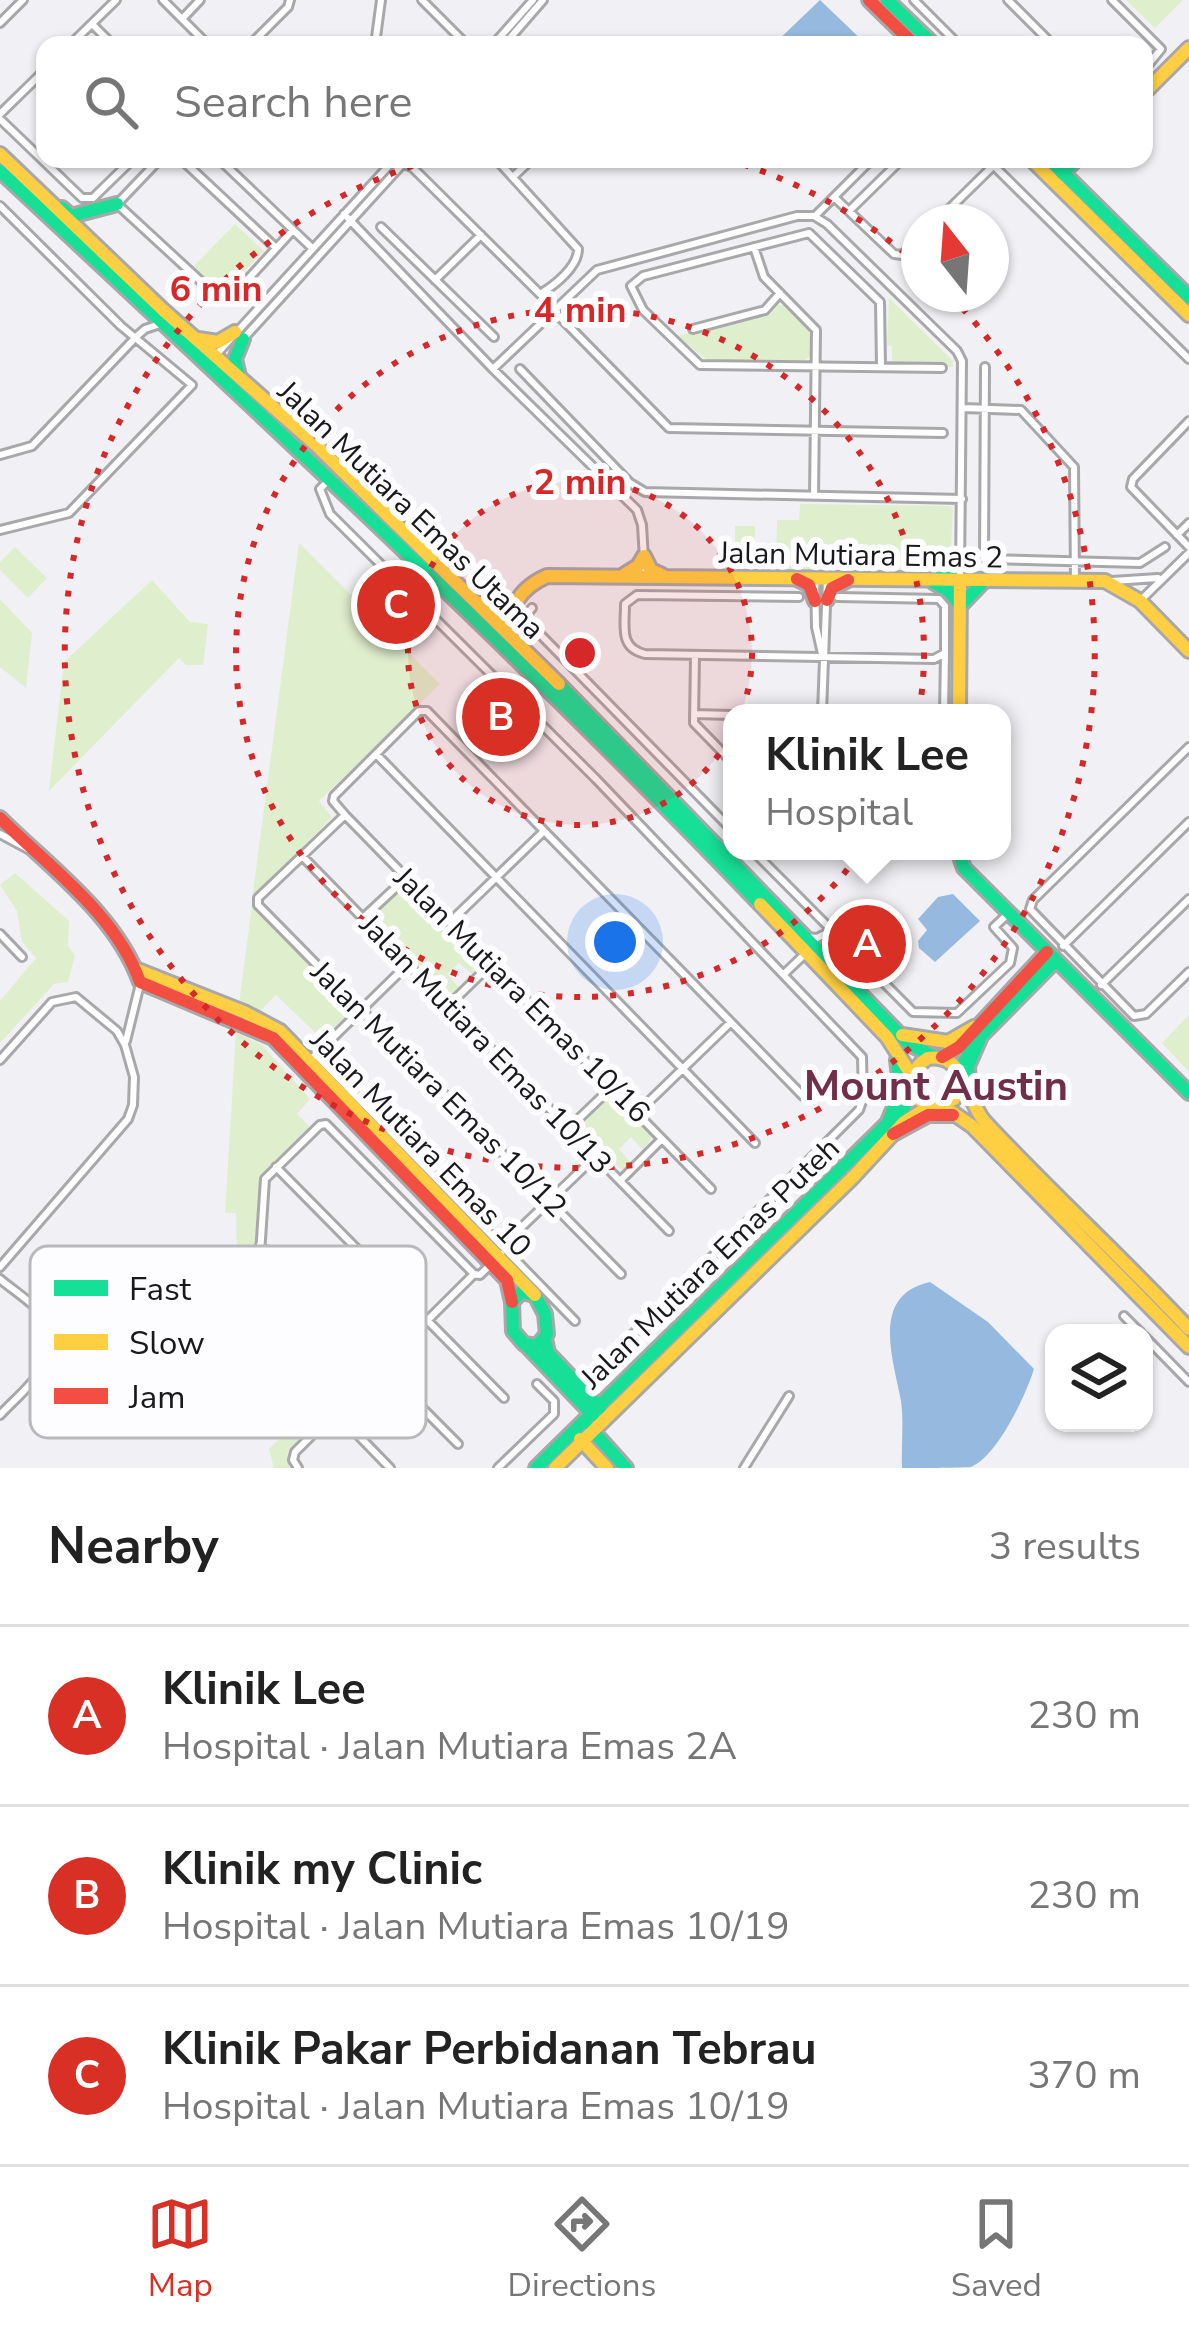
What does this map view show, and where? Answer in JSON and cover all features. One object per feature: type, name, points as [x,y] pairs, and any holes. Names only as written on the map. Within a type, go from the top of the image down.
[{"type":"street","points":[[0,22],[23,0]]},
{"type":"street","points":[[79,36],[116,0]]},
{"type":"street","points":[[164,0],[199,36]]},
{"type":"street","points":[[182,19],[200,0]]},
{"type":"street","points":[[259,36],[290,0]]},
{"type":"street","points":[[376,36],[381,0]]},
{"type":"street","points":[[422,0],[458,36]]},
{"type":"street","points":[[513,0],[524,10]]},
{"type":"street","points":[[501,36],[533,0]]},
{"type":"street","points":[[512,36],[543,0]]},
{"type":"street","points":[[869,0],[906,36]]},
{"type":"street","points":[[892,4],[915,0]]},
{"type":"street","points":[[909,21],[915,0]]},
{"type":"street","points":[[915,0],[950,36]]},
{"type":"street","points":[[1008,0],[1044,36]]},
{"type":"street","points":[[1112,0],[1149,36]]},
{"type":"street","points":[[892,4],[925,36]]},
{"type":"street","points":[[92,24],[103,36]]},
{"type":"street","points":[[1153,83],[1189,48]]},
{"type":"street","points":[[36,79],[0,117],[36,151]]},
{"type":"street","name":"Jalan Mutiara Emas Utama","points":[[0,154],[195,339],[325,484],[379,526],[806,944],[824,956],[894,1038]]},
{"type":"street","points":[[53,168],[87,200],[123,168]]},
{"type":"street","points":[[40,194],[71,216],[117,204],[151,168]]},
{"type":"street","points":[[192,168],[276,248]]},
{"type":"street","points":[[228,168],[316,251]]},
{"type":"street","points":[[214,363],[393,168]]},
{"type":"street","points":[[410,168],[540,294],[564,275],[578,258],[578,249],[506,168]]},
{"type":"street","points":[[514,176],[522,168]]},
{"type":"street","points":[[814,216],[863,168]]},
{"type":"street","points":[[849,211],[893,168]]},
{"type":"street","points":[[953,204],[985,168]]},
{"type":"street","points":[[996,168],[1189,359]]},
{"type":"street","points":[[1045,168],[1171,288],[1189,315]]},
{"type":"street","points":[[1054,168],[1059,177]]},
{"type":"street","points":[[1059,177],[1068,168]]},
{"type":"street","name":"Jalan Mutiara Emas Utama","points":[[0,171],[162,324],[240,380],[351,481],[383,502],[470,601],[579,705],[723,857]]},
{"type":"street","points":[[834,197],[894,254],[901,255]]},
{"type":"street","points":[[117,204],[223,301],[293,230]]},
{"type":"street","points":[[0,206],[121,326],[192,385],[69,513],[0,530]]},
{"type":"street","points":[[493,369],[585,278],[604,268],[797,216],[814,216],[827,224],[957,351],[964,367],[959,704]]},
{"type":"street","points":[[347,217],[637,510],[645,576]]},
{"type":"street","points":[[381,227],[494,337]]},
{"type":"street","points":[[880,368],[880,302],[817,237],[801,233],[639,277],[631,286],[643,310],[700,365],[880,368],[942,368]]},
{"type":"street","points":[[435,280],[482,235]]},
{"type":"street","points":[[754,246],[764,277],[814,327],[814,496]]},
{"type":"street","points":[[1171,288],[1189,297]]},
{"type":"street","points":[[693,329],[765,310],[780,293]]},
{"type":"street","points":[[553,310],[669,428],[943,433]]},
{"type":"street","points":[[0,455],[32,446],[145,328],[162,324]]},
{"type":"street","points":[[195,339],[218,342],[239,336]]},
{"type":"street","points":[[239,336],[235,359],[240,380]]},
{"type":"street","points":[[985,367],[984,559],[1143,563],[1165,547]]},
{"type":"street","points":[[520,369],[640,490],[962,499]]},
{"type":"street","points":[[963,408],[1021,410],[1073,467],[1075,581]]},
{"type":"street","points":[[1140,601],[1189,550],[1133,491],[1131,483],[1189,422]]},
{"type":"street","points":[[325,484],[330,514],[566,747],[862,1055],[863,1099],[857,1112],[593,1371]]},
{"type":"street","points":[[379,526],[383,502]]},
{"type":"street","points":[[1177,535],[1189,523]]},
{"type":"street","points":[[930,580],[950,573],[960,555]]},
{"type":"street","points":[[960,555],[969,573],[984,581],[960,606]]},
{"type":"street","points":[[620,576],[638,566],[644,556]]},
{"type":"street","points":[[644,556],[651,570],[665,576]]},
{"type":"street","name":"Jalan Mutiara Emas 2","points":[[470,601],[489,605],[514,601],[542,577],[1105,581],[1140,601],[1189,651]]},
{"type":"street","points":[[1105,581],[1162,577]]},
{"type":"street","points":[[785,578],[804,582],[827,599],[939,598],[945,606],[944,704]]},
{"type":"street","points":[[821,578],[827,599]]},
{"type":"street","points":[[822,704],[827,599],[832,587],[860,578]]},
{"type":"street","points":[[930,580],[950,592],[960,606]]},
{"type":"street","points":[[799,598],[629,598],[625,604],[628,647],[645,654],[695,655],[934,659],[945,653]]},
{"type":"street","points":[[511,641],[508,618],[514,601]]},
{"type":"street","points":[[532,608],[527,614],[529,623],[723,821]]},
{"type":"street","points":[[695,655],[694,723],[723,753]]},
{"type":"street","points":[[546,674],[563,680],[578,674]]},
{"type":"street","points":[[578,674],[571,690],[579,705]]},
{"type":"street","points":[[755,1143],[376,754],[419,711],[430,715],[803,1096]]},
{"type":"street","points":[[694,714],[723,715]]},
{"type":"street","points":[[1189,747],[1030,906],[1032,915],[1131,1014],[1144,1016],[1189,972]]},
{"type":"street","name":"Jalan Mutiara Emas 10/16","points":[[376,754],[333,801],[711,1190]]},
{"type":"street","points":[[303,857],[345,815]]},
{"type":"street","points":[[0,818],[116,934],[139,976],[125,1045]]},
{"type":"street","points":[[1063,946],[1189,822]]},
{"type":"street","points":[[450,922],[544,831]]},
{"type":"street","points":[[0,834],[32,851]]},
{"type":"street","name":"Jalan Mutiara Emas 10/12","points":[[303,857],[257,903],[621,1274]]},
{"type":"street","name":"Jalan Mutiara Emas 10/13","points":[[303,857],[669,1231]]},
{"type":"street","name":"Jalan Mutiara Emas Utama","points":[[726,860],[894,1038],[939,1057]]},
{"type":"street","points":[[762,860],[909,1010],[953,1014],[1012,960],[1013,948],[994,927],[1009,913]]},
{"type":"street","points":[[961,860],[1189,1094]]},
{"type":"street","points":[[363,918],[406,878]]},
{"type":"street","points":[[1101,985],[1189,899]]},
{"type":"street","points":[[784,974],[806,944],[831,931]]},
{"type":"street","points":[[824,956],[831,931]]},
{"type":"street","points":[[0,934],[22,957]]},
{"type":"street","points":[[912,1082],[918,1064],[955,1052],[1052,956]]},
{"type":"street","points":[[313,1066],[408,964]]},
{"type":"street","points":[[448,1005],[491,964]]},
{"type":"street","name":"Jalan Mutiara Emas 10","points":[[139,976],[280,1031],[535,1295]]},
{"type":"street","points":[[0,1060],[52,1003],[64,997],[83,1000],[117,1031],[135,1086],[128,1119],[0,1268]]},
{"type":"street","points":[[638,1113],[731,1022]]},
{"type":"street","points":[[894,1038],[948,1042],[978,1030]]},
{"type":"street","points":[[936,1106],[958,1094],[978,1030]]},
{"type":"street","points":[[976,1122],[967,1077],[978,1030]]},
{"type":"street","points":[[894,1038],[919,1100],[976,1122],[1130,1264],[1189,1329]]},
{"type":"street","points":[[890,1129],[902,1082],[894,1038]]},
{"type":"street","points":[[939,1057],[960,1077],[976,1122],[1189,1347]]},
{"type":"street","name":"Jalan Mutiara Emas Puteh","points":[[890,1129],[912,1082]]},
{"type":"street","points":[[569,1128],[612,1087]]},
{"type":"street","name":"Jalan Mutiara Emas Puteh","points":[[536,1468],[784,1236],[890,1129],[936,1106]]},
{"type":"street","points":[[890,1129],[928,1115],[953,1115],[976,1122]]},
{"type":"street","points":[[260,1245],[264,1181],[320,1125],[330,1127],[474,1274]]},
{"type":"street","points":[[620,1181],[662,1139]]},
{"type":"street","points":[[504,1398],[428,1321],[596,1156]]},
{"type":"street","points":[[276,1167],[354,1246]]},
{"type":"street","name":"Jalan Mutiara Emas Puteh","points":[[560,1463],[600,1397],[615,1390],[784,1236]]},
{"type":"street","points":[[493,1255],[575,1322]]},
{"type":"street","name":"Jalan Mutiara Emas 10","points":[[493,1255],[510,1285],[512,1331],[524,1344],[544,1351]]},
{"type":"street","points":[[0,1279],[30,1306]]},
{"type":"street","points":[[512,1302],[521,1292],[535,1295],[545,1314],[544,1351],[590,1418],[607,1468]]},
{"type":"street","points":[[1124,1316],[1132,1324]]},
{"type":"street","points":[[1153,1344],[1189,1382]]},
{"type":"street","points":[[0,1415],[30,1381]]},
{"type":"street","points":[[498,1468],[554,1414],[554,1402],[537,1384]]},
{"type":"street","points":[[744,1468],[789,1396]]},
{"type":"street","points":[[426,1412],[458,1444]]},
{"type":"street","points":[[590,1418],[599,1449],[626,1468]]},
{"type":"street","points":[[298,1468],[295,1452],[309,1438]]},
{"type":"street","points":[[361,1438],[390,1468]]},
{"type":"street","points":[[560,1463],[599,1449]]},
{"type":"green space","points":[[1126,0],[1183,0],[1155,28]]},
{"type":"green space","points":[[235,224],[264,251],[222,294],[194,266]]},
{"type":"green space","points":[[889,298],[953,361],[953,367],[892,364],[892,346],[887,345]]},
{"type":"green space","points":[[778,305],[787,305],[811,329],[812,354],[805,360],[707,360],[677,336],[770,315]]},
{"type":"green space","points":[[800,504],[950,506],[950,566],[942,573],[776,574],[777,520],[799,520]]},
{"type":"green space","points":[[735,526],[755,526],[755,556],[735,556]]},
{"type":"green space","points":[[299,543],[440,684],[319,801],[332,817],[252,900]]},
{"type":"green space","points":[[15,547],[47,578],[28,598],[0,570],[0,562]]},
{"type":"green space","points":[[152,580],[190,622],[208,624],[203,665],[186,665],[179,658],[49,791],[64,662]]},
{"type":"green space","points":[[0,599],[32,633],[26,688],[0,667]]},
{"type":"green space","points":[[15,873],[69,921],[68,946],[75,956],[68,982],[54,984],[0,1043],[0,1001],[36,958],[22,942],[17,911],[0,885]]},
{"type":"green space","points":[[407,887],[481,961],[473,975],[459,963],[447,974],[460,988],[452,995],[373,922],[372,915]]},
{"type":"green space","points":[[252,904],[351,1006],[351,1013],[323,1040],[276,995],[256,1015],[239,1005]]},
{"type":"green space","points":[[1189,1015],[1189,1072],[1162,1043]]},
{"type":"green space","points":[[236,1032],[262,1045],[310,1099],[297,1114],[310,1127],[260,1178],[255,1246],[237,1246],[236,1213],[225,1213]]},
{"type":"green space","points":[[614,1099],[652,1137],[643,1150],[631,1137],[619,1149],[631,1163],[622,1170],[579,1128],[605,1100]]},
{"type":"green space","points":[[280,1438],[302,1438],[287,1453],[291,1468],[274,1468],[269,1449]]},
{"type":"water","points":[[820,0],[858,36],[782,36]]},
{"type":"water","points":[[953,894],[980,921],[935,962],[919,948],[918,941],[927,930],[918,919],[938,897]]},
{"type":"water","points":[[930,1282],[988,1322],[1034,1369],[1000,1438],[971,1467],[902,1468],[902,1409],[891,1348],[892,1314],[911,1289]]},
{"type":"traffic: fast","points":[[887,0],[925,36]]},
{"type":"traffic: fast","points":[[1058,168],[1189,297]]},
{"type":"traffic: fast","points":[[1062,174],[1068,168]]},
{"type":"traffic: fast","points":[[0,171],[480,624],[760,904]]},
{"type":"traffic: fast","points":[[62,208],[71,216],[117,204]]},
{"type":"traffic: fast","points":[[239,376],[235,359],[243,339]]},
{"type":"traffic: fast","points":[[365,489],[388,497]]},
{"type":"traffic: fast","points":[[941,577],[952,570],[960,555]]},
{"type":"traffic: fast","points":[[960,606],[984,581]]},
{"type":"traffic: fast","points":[[933,582],[950,592],[960,606]]},
{"type":"traffic: fast","points":[[559,684],[723,853]]},
{"type":"traffic: fast","points":[[730,860],[909,1044],[935,1057]]},
{"type":"traffic: fast","points":[[961,860],[1189,1093]]},
{"type":"traffic: fast","points":[[959,1072],[975,1042],[1056,960]]},
{"type":"traffic: fast","points":[[969,1087],[968,1066],[982,1034]]},
{"type":"traffic: fast","points":[[887,1124],[901,1091],[897,1060]]},
{"type":"traffic: fast","points":[[536,1468],[904,1107],[912,1089]]},
{"type":"traffic: fast","points":[[521,1292],[535,1295],[545,1314],[547,1334],[537,1346],[524,1344],[513,1331],[512,1302],[521,1292]]},
{"type":"traffic: fast","points":[[545,1339],[548,1353],[600,1408]]},
{"type":"traffic: fast","points":[[526,1345],[593,1415]]},
{"type":"traffic: fast","points":[[591,1429],[626,1468]]},
{"type":"traffic: slow","points":[[1153,84],[1189,48]]},
{"type":"traffic: slow","points":[[0,154],[163,310],[316,445],[559,684]]},
{"type":"traffic: slow","points":[[1040,168],[1189,315]]},
{"type":"traffic: slow","points":[[198,339],[218,342],[235,332]]},
{"type":"traffic: slow","points":[[625,574],[644,556],[651,570],[662,575]]},
{"type":"traffic: slow","points":[[510,636],[518,600],[547,576],[1105,581],[1140,601],[1189,651]]},
{"type":"traffic: slow","points":[[959,704],[960,580]]},
{"type":"traffic: slow","points":[[478,603],[514,601]]},
{"type":"traffic: slow","points":[[760,904],[887,1037],[912,1076]]},
{"type":"traffic: slow","points":[[138,970],[280,1031],[535,1295]]},
{"type":"traffic: slow","points":[[902,1035],[948,1042],[974,1027]]},
{"type":"traffic: slow","points":[[961,1081],[954,1099],[936,1107],[919,1100],[914,1082],[918,1066],[928,1058],[950,1062],[985,1122],[1189,1329]]},
{"type":"traffic: slow","points":[[555,1468],[904,1122],[930,1106]]},
{"type":"traffic: slow","points":[[943,1106],[972,1126],[1189,1347]]},
{"type":"traffic: slow","points":[[580,1439],[607,1468]]},
{"type":"traffic: jam","points":[[869,0],[906,36]]},
{"type":"traffic: jam","points":[[797,579],[809,585],[815,601]]},
{"type":"traffic: jam","points":[[827,600],[832,588],[848,580]]},
{"type":"traffic: jam","points":[[0,818],[98,913],[129,957],[140,982],[273,1038],[507,1280],[512,1302]]},
{"type":"traffic: jam","points":[[942,1057],[959,1047],[1047,952]]},
{"type":"traffic: jam","points":[[893,1134],[928,1115],[953,1115]]},
{"type":"place","name":"Klinik Pakar Perbidanan Tebrau","points":[[396,605]]},
{"type":"place","name":"Klinik my Clinic","points":[[501,717]]},
{"type":"place","name":"Klinik Lee","points":[[867,944]]},
{"type":"district","name":"Mount Austin","points":[[936,1085]]}]
